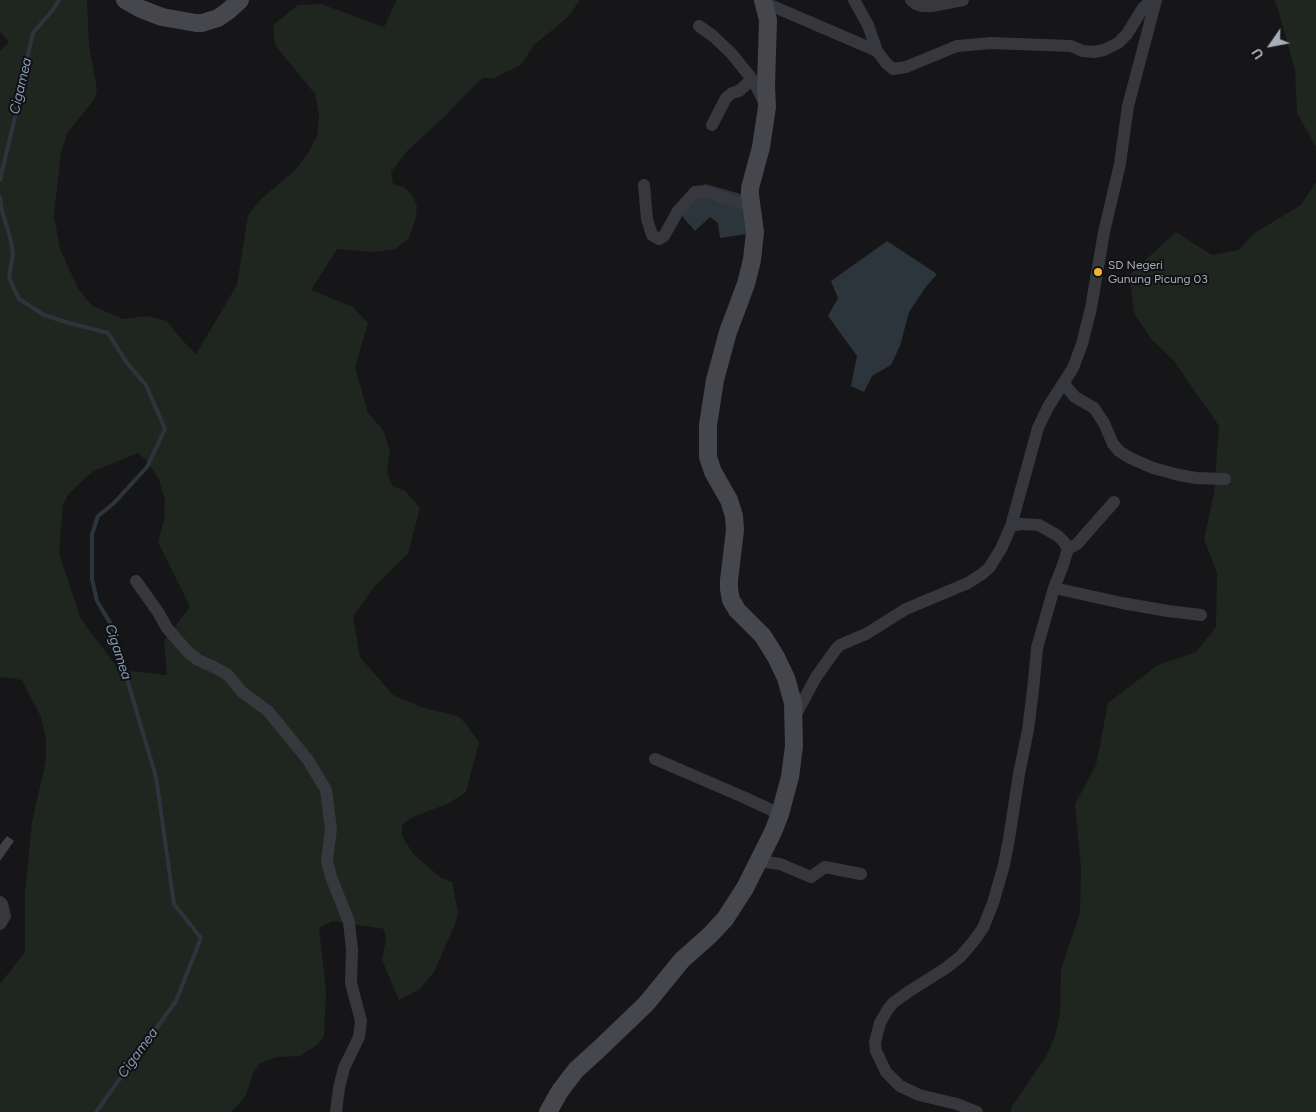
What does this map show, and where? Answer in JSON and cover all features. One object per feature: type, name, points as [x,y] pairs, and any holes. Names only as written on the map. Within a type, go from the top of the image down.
[{"type":"main road","points":[[125,0],[162,17],[181,22],[196,23],[218,18],[240,0]]},
{"type":"main road","points":[[548,1112],[560,1091],[576,1070],[646,1004],[682,960],[725,919],[745,888],[759,861],[773,832],[787,792],[794,746],[793,703],[786,678],[776,657],[763,636],[737,610],[731,600],[729,580],[735,530],[734,516],[729,500],[712,472],[708,457],[708,425],[715,380],[728,332],[746,284],[752,260],[755,232],[750,195],[761,147],[767,107],[768,20],[763,1]]},
{"type":"street","points":[[854,0],[868,25],[877,51],[893,69],[906,67],[957,46],[990,43],[1070,46],[1083,51],[1094,52],[1104,50],[1118,43],[1127,34],[1143,8],[1154,0]]},
{"type":"street","points":[[911,0],[922,6],[932,6],[963,0]]},
{"type":"street","points":[[1135,0],[1140,14]]},
{"type":"street","points":[[793,720],[811,685],[840,645],[866,634],[906,609],[968,583],[989,568],[1001,549],[1011,526],[1038,428],[1078,356],[1086,331],[1104,232],[1120,164],[1128,106],[1154,0]]},
{"type":"street","points":[[763,1],[877,51]]},
{"type":"street","points":[[699,26],[725,46],[752,79],[767,107]]},
{"type":"street","points":[[712,125],[726,98],[732,93],[739,91],[752,79]]},
{"type":"street","points":[[644,185],[647,219],[652,235],[659,238],[664,236],[678,211],[695,192],[705,190],[751,205]]},
{"type":"street","points":[[1064,384],[1075,396],[1094,408],[1104,422],[1113,444],[1119,451],[1130,458],[1152,468],[1173,474],[1196,478],[1225,479]]},
{"type":"street","points":[[1068,549],[1077,544],[1114,502]]},
{"type":"street","points":[[977,1112],[957,1104],[919,1095],[900,1086],[886,1072],[876,1051],[875,1042],[880,1023],[888,1009],[904,995],[960,957],[973,942],[983,928],[993,904],[1004,865],[1028,730],[1037,648],[1054,588],[1064,565],[1068,549],[1058,536],[1039,525],[1021,524],[1011,526]]},
{"type":"street","points":[[136,580],[167,628],[187,651],[198,660],[228,675],[242,692],[268,711],[308,760],[326,790],[330,829],[327,861],[331,877],[349,922],[352,950],[351,983],[361,1021],[359,1037],[344,1068],[336,1112]]},
{"type":"street","points":[[1054,588],[1122,603],[1201,615]]},
{"type":"street","points":[[655,759],[780,814]]},
{"type":"street","points":[[759,861],[780,864],[811,877],[825,867],[861,874]]},
{"type":"street","points":[[0,902],[5,916],[0,924]]},
{"type":"shaded area","points":[[0,0],[87,0],[89,45],[97,89],[94,100],[68,132],[61,152],[54,216],[60,249],[78,288],[91,305],[123,319],[147,316],[167,321],[196,354],[237,285],[248,215],[261,199],[294,171],[307,155],[317,136],[319,115],[315,94],[275,45],[273,25],[298,5],[321,4],[384,27],[397,0],[580,0],[568,17],[534,45],[521,65],[494,78],[483,78],[408,150],[391,172],[393,184],[404,187],[412,195],[417,205],[416,217],[409,238],[395,249],[374,252],[337,249],[311,290],[353,307],[368,323],[355,367],[368,413],[383,430],[390,451],[387,472],[393,486],[405,491],[420,508],[408,554],[375,586],[353,617],[360,657],[393,695],[424,708],[458,716],[479,742],[466,792],[449,803],[411,818],[402,825],[402,836],[414,855],[440,877],[452,882],[458,911],[456,922],[434,972],[420,989],[399,1000],[382,960],[386,939],[384,929],[333,921],[319,928],[326,991],[324,1036],[318,1044],[300,1056],[277,1057],[259,1064],[253,1074],[245,1097],[231,1112],[0,1112],[0,984],[25,952],[25,893],[32,822],[46,760],[46,739],[41,717],[22,680],[0,677],[0,51],[9,42],[0,32]],"holes":[[[138,453],[147,461],[159,480],[165,500],[164,520],[158,542],[190,607],[164,641],[167,675],[119,670],[81,619],[59,553],[63,505],[68,495],[94,471]]]},
{"type":"shaded area","points":[[1274,0],[1316,0],[1316,147],[1297,113],[1295,70]]},
{"type":"shaded area","points":[[1316,182],[1316,1112],[1011,1112],[1011,1108],[1045,1058],[1055,1036],[1060,1014],[1061,969],[1080,913],[1081,868],[1075,804],[1096,765],[1108,703],[1158,665],[1196,652],[1216,627],[1217,573],[1204,539],[1214,494],[1219,426],[1174,361],[1151,339],[1134,313],[1129,275],[1176,232],[1212,255],[1239,250],[1253,234],[1301,205]]},
{"type":"shaded area","points":[[705,184],[744,195],[747,234],[720,238],[718,223],[710,217],[695,231],[677,210]]},
{"type":"shaded area","points":[[887,241],[937,274],[909,312],[900,346],[891,365],[872,376],[864,392],[851,386],[857,356],[828,316],[838,298],[831,281]]},
{"type":"building","points":[[7,836],[14,841],[0,861],[0,845]]},
{"type":"waterway","name":"Cigamea","points":[[0,180],[33,33],[59,0]]},
{"type":"waterway","name":"Cigamea","points":[[0,197],[13,253],[9,278],[19,299],[44,315],[108,333],[127,363],[146,385],[165,429],[147,467],[114,503],[98,516],[92,534],[92,579],[97,601],[112,626],[156,777],[174,904],[201,938],[176,1001],[96,1112]]},
{"type":"place","name":"SD Negeri Gunung Picung 03","points":[[1098,272]]}]
